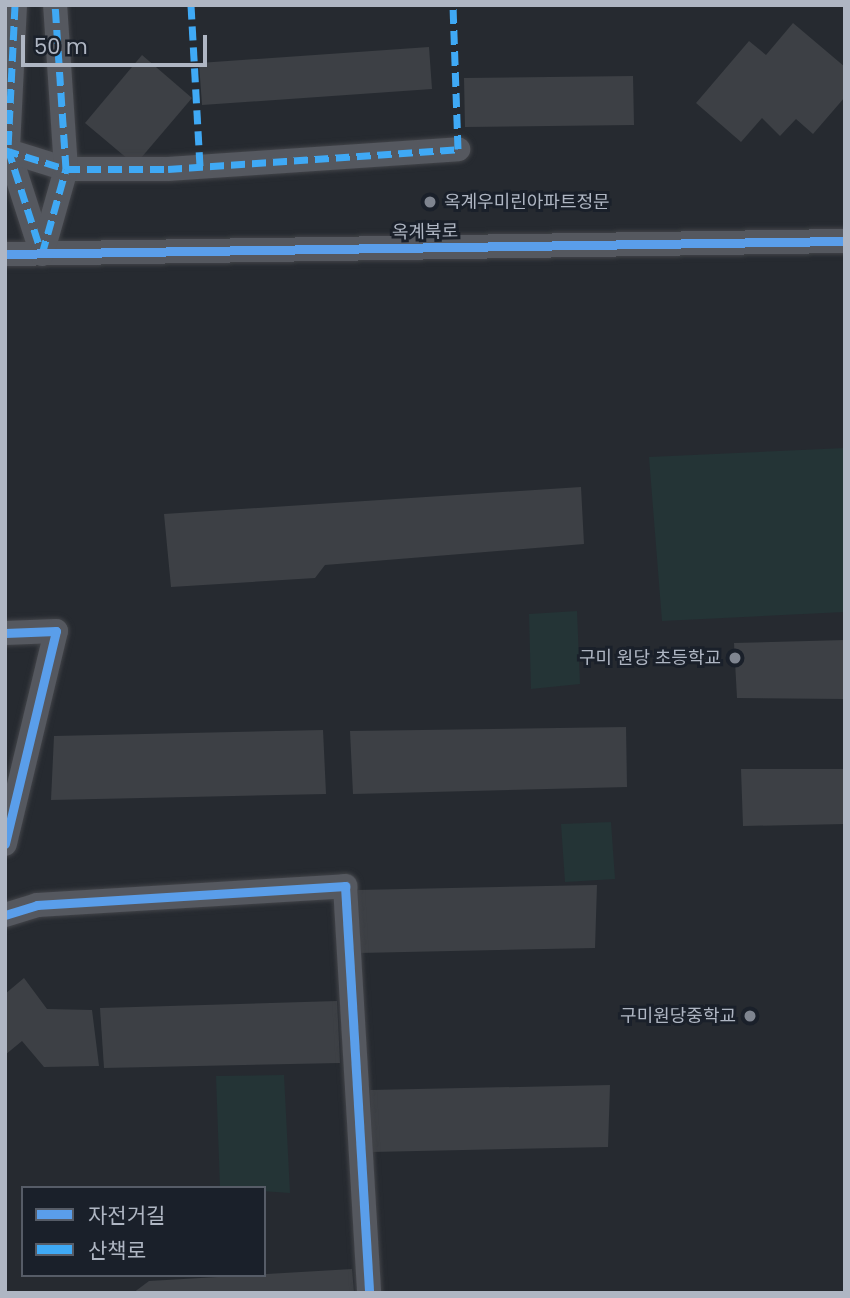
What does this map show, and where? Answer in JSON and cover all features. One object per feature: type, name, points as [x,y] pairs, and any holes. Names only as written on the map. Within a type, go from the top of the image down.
[{"type":"street","points":[[15,5],[7,149],[43,254]]},
{"type":"street","points":[[43,254],[65,169],[55,5]]},
{"type":"street","points":[[7,149],[65,169],[168,169],[458,149]]},
{"type":"street","name":"옥계북로","points":[[5,254],[845,241]]},
{"type":"street","points":[[5,633],[56,631],[5,844]]},
{"type":"street","points":[[5,915],[37,905],[345,886],[369,1293]]},
{"type":"shaded area","points":[[845,448],[845,612],[662,621],[649,457]]},
{"type":"shaded area","points":[[577,611],[580,684],[531,689],[529,614]]},
{"type":"shaded area","points":[[611,822],[615,879],[565,882],[561,824]]},
{"type":"shaded area","points":[[284,1075],[290,1193],[266,1191],[266,1186],[220,1186],[216,1076]]},
{"type":"building","points":[[793,23],[845,67],[845,97],[813,134],[796,119],[780,136],[762,118],[741,142],[696,103],[749,41],[766,55]]},
{"type":"building","points":[[429,47],[432,89],[202,105],[199,63]]},
{"type":"building","points":[[142,55],[192,98],[135,165],[85,123]]},
{"type":"building","points":[[633,76],[634,125],[465,127],[464,78]]},
{"type":"building","points":[[581,487],[584,544],[325,565],[315,578],[171,587],[164,514]]},
{"type":"building","points":[[845,640],[845,699],[737,698],[734,643]]},
{"type":"building","points":[[626,727],[627,787],[353,794],[350,731]]},
{"type":"building","points":[[323,730],[326,794],[51,800],[54,736]]},
{"type":"building","points":[[741,769],[845,769],[845,824],[743,826]]},
{"type":"building","points":[[597,885],[595,948],[359,953],[357,890]]},
{"type":"building","points":[[24,978],[47,1009],[92,1010],[99,1066],[44,1067],[22,1041],[5,1055],[5,994]]},
{"type":"building","points":[[337,1001],[340,1063],[104,1068],[100,1008]]},
{"type":"building","points":[[610,1085],[608,1147],[372,1152],[370,1090]]},
{"type":"building","points":[[352,1269],[354,1293],[133,1293],[149,1281],[266,1277],[266,1274]]},
{"type":"marked path","points":[[15,5],[8,149],[42,254]]},
{"type":"marked path","points":[[42,254],[66,169],[55,5]]},
{"type":"marked path","points":[[191,5],[200,166]]},
{"type":"marked path","points":[[5,150],[66,169],[168,169],[458,149],[453,5]]},
{"type":"cycle path","points":[[5,254],[845,241]]},
{"type":"cycle path","points":[[5,633],[56,631],[5,844]]},
{"type":"cycle path","points":[[5,915],[37,905],[345,886],[369,1293]]},
{"type":"place","name":"옥계우미린아파트정문","points":[[430,202]]},
{"type":"place","name":"구미 원당 초등학교","points":[[735,658]]},
{"type":"place","name":"구미원당중학교","points":[[750,1016]]}]
